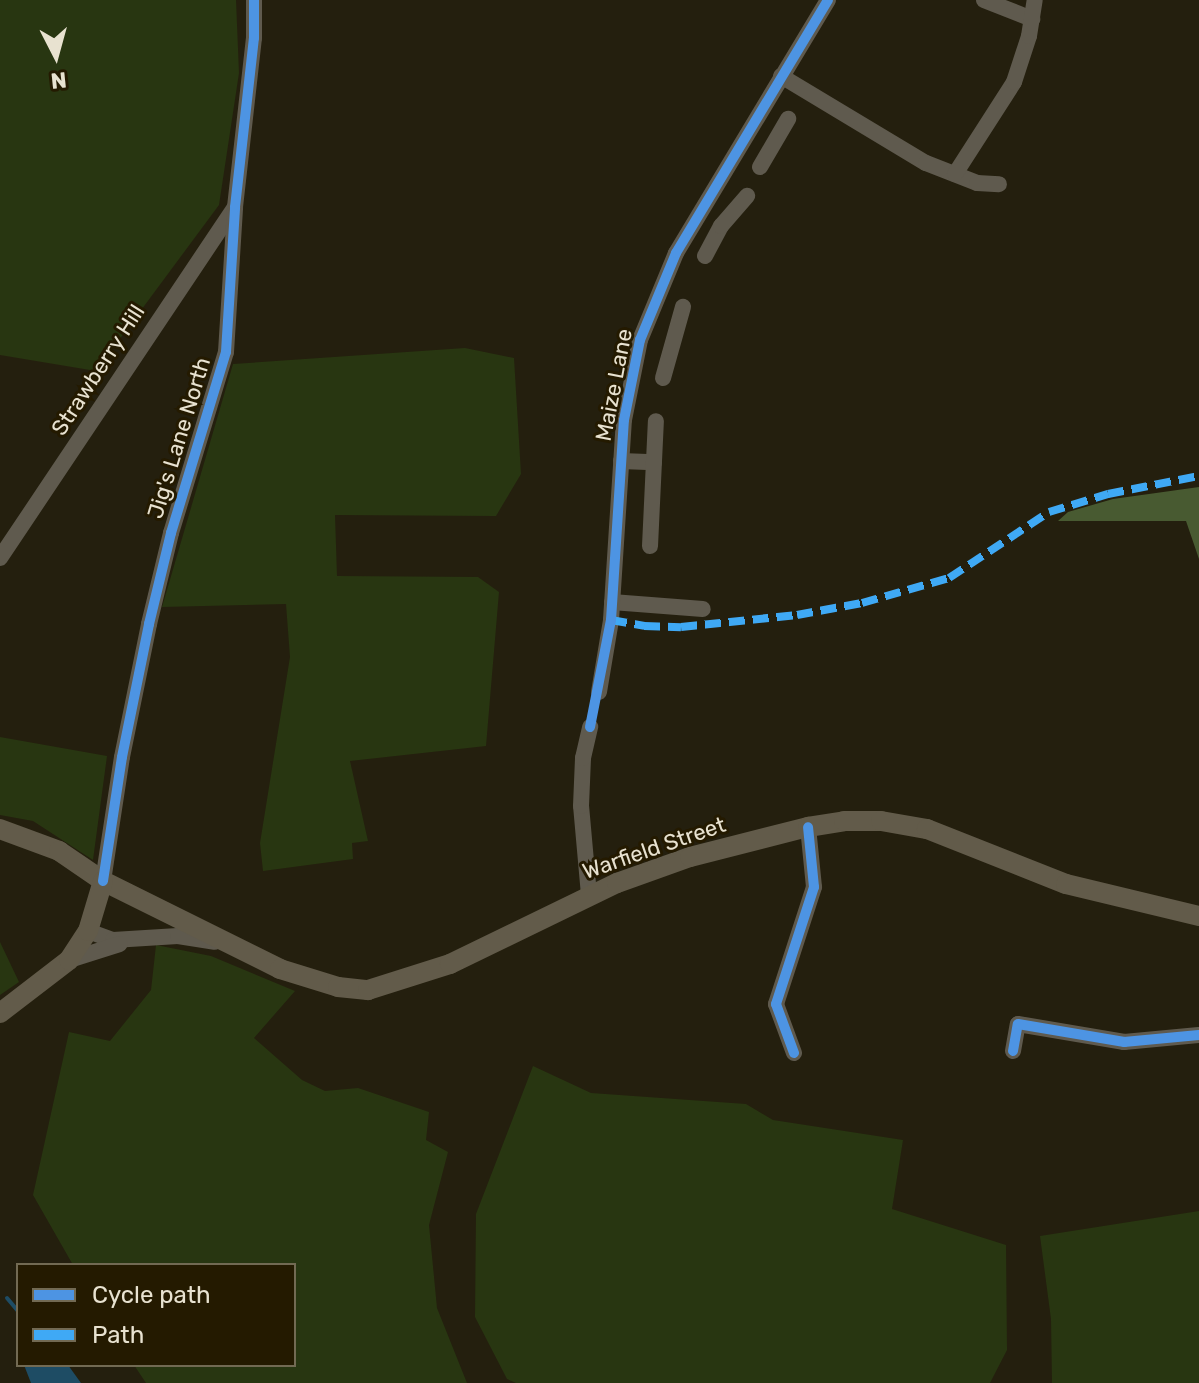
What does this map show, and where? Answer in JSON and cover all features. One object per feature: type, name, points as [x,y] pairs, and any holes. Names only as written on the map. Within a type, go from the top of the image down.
[{"type":"main road","name":"Warfield Street","points":[[0,829],[59,851],[103,881],[280,969],[338,987],[368,990],[450,964],[589,895],[690,857],[844,821],[881,821],[927,829],[1066,884],[1199,916]]},
{"type":"main road","points":[[0,1013],[69,960],[88,931],[103,881]]},
{"type":"street","name":"Jig's Lane North","points":[[103,881],[122,757],[149,624],[171,533],[226,352],[235,207],[254,38],[254,0]]},
{"type":"street","name":"Maize Lane","points":[[599,692],[612,602],[624,420],[640,340],[676,253],[828,0]]},
{"type":"street","points":[[984,0],[1032,19]]},
{"type":"street","points":[[955,174],[1014,82],[1035,0]]},
{"type":"street","points":[[781,76],[926,163],[977,183],[999,184]]},
{"type":"street","points":[[760,167],[788,119]]},
{"type":"street","points":[[748,132],[770,146]]},
{"type":"street","points":[[705,256],[721,226],[747,196]]},
{"type":"street","name":"Strawberry Hill","points":[[0,558],[174,293],[235,207]]},
{"type":"street","points":[[700,212],[721,226]]},
{"type":"street","points":[[663,378],[683,307]]},
{"type":"street","points":[[640,340],[670,348]]},
{"type":"street","points":[[650,546],[656,421]]},
{"type":"street","points":[[621,461],[654,462]]},
{"type":"street","points":[[612,602],[703,609]]},
{"type":"street","points":[[589,895],[581,806],[583,758],[590,727]]},
{"type":"street","points":[[794,1053],[776,1004],[814,887],[808,827]]},
{"type":"street","points":[[88,931],[104,939],[178,936],[228,945]]},
{"type":"street","points":[[69,960],[133,939]]},
{"type":"street","points":[[1013,1051],[1018,1024],[1124,1042],[1199,1035]]},
{"type":"green space","points":[[0,0],[236,0],[239,73],[219,205],[96,371],[0,355]]},
{"type":"green space","points":[[465,348],[514,358],[521,474],[496,516],[335,515],[337,576],[478,577],[499,592],[486,746],[350,761],[368,841],[352,843],[353,859],[263,871],[260,843],[290,657],[286,604],[162,607],[233,364]]},
{"type":"green space","points":[[1199,487],[1199,559],[1186,521],[1058,521],[1068,512],[1113,499]]},
{"type":"green space","points":[[0,737],[107,756],[93,860],[33,821],[0,815]]},
{"type":"green space","points":[[0,942],[19,982],[0,995]]},
{"type":"green space","points":[[156,945],[211,956],[295,991],[254,1038],[302,1080],[325,1091],[358,1088],[429,1112],[426,1140],[448,1152],[429,1225],[437,1308],[467,1383],[146,1383],[135,1367],[296,1367],[296,1263],[72,1263],[33,1195],[69,1032],[110,1041],[151,990]]},
{"type":"green space","points":[[533,1066],[591,1093],[746,1104],[773,1120],[903,1140],[892,1209],[1006,1245],[1007,1350],[990,1383],[516,1383],[507,1379],[475,1317],[476,1214]]},
{"type":"green space","points":[[1199,1211],[1199,1383],[1052,1383],[1051,1319],[1040,1236]]},
{"type":"water","points":[[25,1367],[69,1367],[81,1383],[31,1383]]},
{"type":"waterway","points":[[7,1298],[16,1309]]},
{"type":"marked path","points":[[611,620],[644,626],[681,627],[797,615],[862,603],[949,578],[1049,512],[1108,494],[1199,476]]},
{"type":"cycle path","points":[[103,881],[122,757],[149,624],[171,533],[226,352],[235,207],[254,38],[254,0]]},
{"type":"cycle path","points":[[590,727],[611,620],[624,420],[640,340],[676,253],[828,0]]},
{"type":"cycle path","points":[[794,1053],[776,1004],[814,887],[808,827]]},
{"type":"cycle path","points":[[1013,1051],[1018,1024],[1124,1042],[1199,1035]]}]
